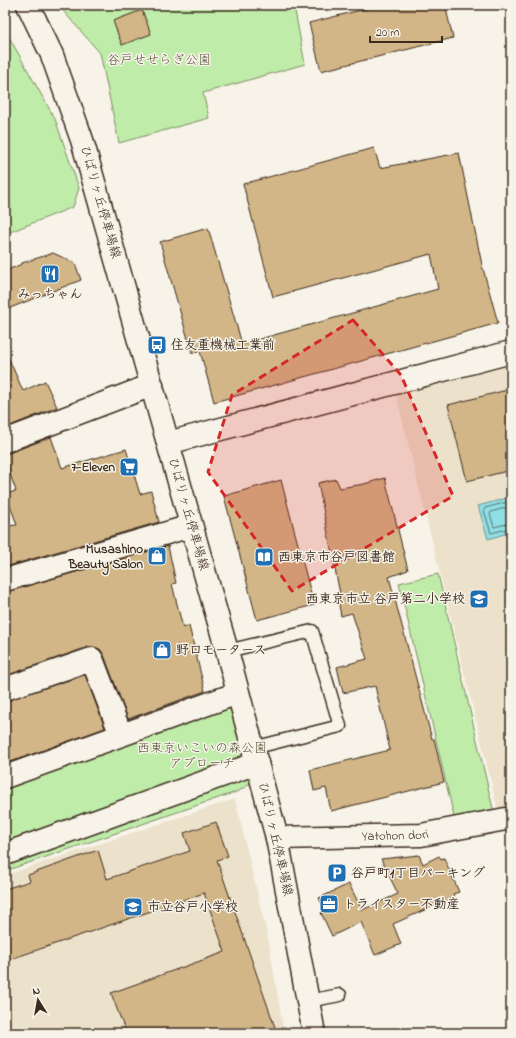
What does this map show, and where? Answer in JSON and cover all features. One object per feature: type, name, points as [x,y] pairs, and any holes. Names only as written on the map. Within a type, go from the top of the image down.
[{"type":"street","name":"ひばりヶ丘停車場線","points":[[30,6],[52,55],[82,140],[227,651],[277,838],[314,1033]]},
{"type":"street","points":[[168,443],[511,352]]},
{"type":"street","points":[[5,441],[152,385]]},
{"type":"street","points":[[5,580],[191,526]]},
{"type":"street","points":[[5,689],[92,659],[121,735]]},
{"type":"street","points":[[5,777],[238,693]]},
{"type":"street","points":[[5,854],[255,755]]},
{"type":"street","name":"Yatohon dori","points":[[277,838],[421,835],[511,818]]},
{"type":"lane","points":[[227,651],[312,631],[340,726],[255,755]]},
{"type":"lane","points":[[308,1001],[340,995]]},
{"type":"highlighted area","points":[[353,320],[401,375],[453,496],[292,591],[208,472],[232,395]]},
{"type":"shaded area","name":"西東京市立 谷戸第二小学校","points":[[511,360],[511,807],[498,810],[395,390]]},
{"type":"shaded area","name":"市立谷戸小学校","points":[[235,799],[268,938],[284,1033],[5,1033],[5,875]]},
{"type":"green space","name":"谷戸せせらぎ公園","points":[[58,5],[320,5],[295,11],[305,64],[203,93],[209,118],[119,143],[100,53]]},
{"type":"green space","points":[[5,30],[55,119],[79,188],[73,207],[5,234]]},
{"type":"green space","points":[[438,574],[494,813],[455,821],[399,583]]},
{"type":"green space","name":"西東京いこいの森公園 アプローチ","points":[[238,693],[261,776],[239,791],[5,871],[5,777]]},
{"type":"water","points":[[511,497],[511,532],[488,539],[478,506]]},
{"type":"building","points":[[381,5],[445,5],[453,38],[321,71],[309,23]]},
{"type":"building","points":[[142,10],[151,34],[122,45],[113,21]]},
{"type":"building","points":[[374,148],[380,168],[459,153],[482,265],[498,323],[214,402],[200,351],[192,353],[160,242],[208,228],[242,344],[438,289],[431,254],[273,297],[243,184]]},
{"type":"building","points":[[53,253],[75,263],[81,280],[5,310],[5,271],[22,263]]},
{"type":"building","points":[[5,350],[23,391],[45,381],[57,407],[5,428]]},
{"type":"building","points":[[511,389],[511,470],[467,481],[448,405]]},
{"type":"building","points":[[51,437],[62,468],[126,449],[140,494],[151,491],[159,522],[5,567],[5,526],[17,525],[6,494],[16,491],[5,460],[5,453],[9,453]]},
{"type":"building","points":[[385,478],[408,570],[389,577],[432,739],[434,739],[444,782],[331,811],[326,788],[314,791],[310,770],[390,750],[375,686],[343,693],[337,667],[367,659],[352,613],[341,616],[337,594],[340,594],[318,483],[336,479],[340,488],[364,484]]},
{"type":"building","points":[[281,480],[314,605],[257,620],[224,496]]},
{"type":"building","points":[[168,546],[176,583],[172,584],[183,628],[189,626],[205,691],[128,719],[104,655],[100,649],[94,647],[88,647],[5,676],[5,592]]},
{"type":"building","points":[[85,675],[105,728],[5,764],[5,701]]},
{"type":"building","points":[[216,822],[228,856],[217,860],[277,1033],[126,1033],[111,993],[225,952],[204,893],[5,961],[5,889],[30,881],[28,875],[98,850],[107,879],[190,851],[184,833]]},
{"type":"building","points":[[419,855],[423,864],[439,856],[441,859],[444,858],[459,892],[453,894],[454,897],[393,924],[401,944],[375,955],[361,922],[332,936],[321,913],[325,911],[319,898],[349,884],[362,910],[398,894],[381,859]]},
{"type":"place","name":"みっちゃん","points":[[50,274]]},
{"type":"place","name":"住友重機械工業前","points":[[157,345]]},
{"type":"place","name":"7-Eleven","points":[[129,467]]},
{"type":"place","name":"Musashino Beauty Salon","points":[[157,556]]},
{"type":"place","name":"西東京市谷戸図書館","points":[[264,557]]},
{"type":"place","name":"西東京市立 谷戸第二小学校","points":[[479,599]]},
{"type":"place","name":"野口モータース","points":[[162,650]]},
{"type":"place","name":"谷戸町1丁目パーキング","points":[[337,873]]},
{"type":"place","name":"トライスター不動産","points":[[329,904]]},
{"type":"place","name":"市立谷戸小学校","points":[[133,907]]}]
